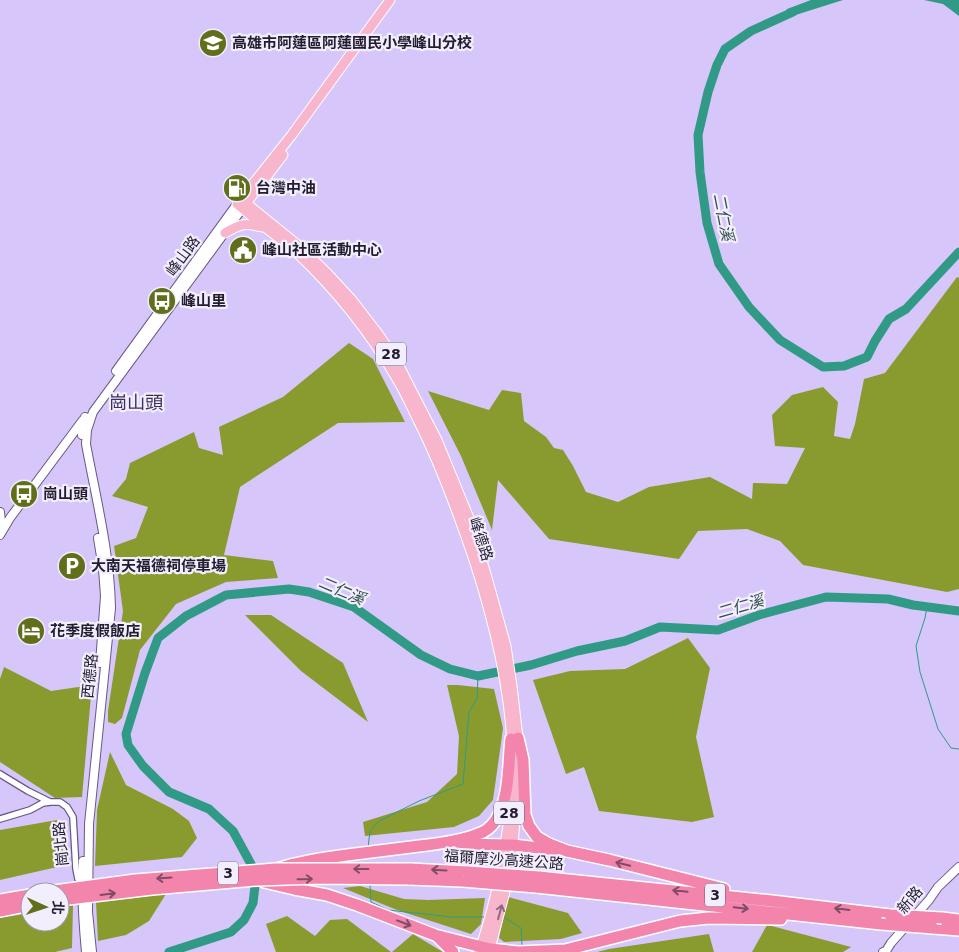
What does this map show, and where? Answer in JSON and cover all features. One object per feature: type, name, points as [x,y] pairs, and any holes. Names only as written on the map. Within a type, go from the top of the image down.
[{"type":"highway","points":[[276,869],[294,863],[443,843],[480,834],[495,820],[503,801],[514,735]]},
{"type":"highway","points":[[514,735],[523,760],[524,804],[527,821],[532,831],[538,837],[549,844],[567,851]]},
{"type":"highway","points":[[443,843],[509,845],[567,851],[609,860],[714,888],[743,892],[772,901]]},
{"type":"highway","name":"福爾摩沙高速公路","points":[[70,889],[135,880],[276,869],[465,876],[772,901],[959,920]]},
{"type":"highway","name":"福爾摩沙高速公路","points":[[70,899],[152,888],[257,880],[409,874]]},
{"type":"highway","points":[[257,880],[357,905],[435,935],[485,950],[518,952],[566,950]]},
{"type":"highway","name":"福爾摩沙高速公路","points":[[538,882],[815,917],[959,930]]},
{"type":"highway","points":[[0,900],[20,897]]},
{"type":"highway","points":[[0,911],[20,907]]},
{"type":"highway","points":[[554,952],[680,921],[709,918],[793,919],[815,917]]},
{"type":"highway","points":[[435,935],[453,952]]},
{"type":"main road","name":"峰山路","points":[[242,204],[390,0]]},
{"type":"main road","name":"峰山路","points":[[242,204],[259,187],[397,0]]},
{"type":"main road","points":[[259,187],[256,199],[257,206],[267,225]]},
{"type":"main road","name":"峰德路","points":[[242,204],[295,250],[323,280],[353,315],[397,378],[465,519],[491,592],[506,646],[512,686],[517,795],[501,893],[485,950]]},
{"type":"main road","points":[[225,233],[245,224],[267,225]]},
{"type":"street","name":"峰山路","points":[[93,412],[225,233],[242,204]]},
{"type":"street","name":"峰山路","points":[[1,533],[159,311],[242,204]]},
{"type":"street","points":[[85,417],[93,412]]},
{"type":"street","name":"西德路","points":[[85,912],[84,884],[90,792],[110,590],[108,561],[86,444],[87,430],[93,412]]},
{"type":"street","name":"西德路","points":[[85,417],[82,445],[108,608]]},
{"type":"street","points":[[0,512],[1,533]]},
{"type":"street","points":[[0,774],[50,802]]},
{"type":"street","name":"崗北路","points":[[0,819],[30,810],[42,803],[60,802],[67,807],[73,817],[78,879],[84,884]]},
{"type":"street","name":"新路","points":[[883,952],[938,887],[959,867]]},
{"type":"street","points":[[85,912],[86,952]]},
{"type":"street","points":[[85,912],[92,952]]},
{"type":"shaded area","points":[[811,0],[843,0],[783,19],[787,9]]},
{"type":"shaded area","points":[[924,0],[959,0],[959,16],[943,4]]},
{"type":"shaded area","points":[[957,277],[959,278],[959,589],[947,592],[803,565],[780,541],[747,529],[698,531],[679,559],[549,539],[498,480],[492,530],[461,456],[428,391],[489,410],[502,390],[521,393],[524,421],[546,437],[554,448],[563,450],[586,492],[618,502],[649,487],[710,477],[752,499],[753,483],[787,484],[805,448],[775,446],[772,415],[792,395],[823,387],[838,402],[834,436],[850,439],[864,379],[885,373]]},
{"type":"shaded area","points":[[349,343],[373,359],[405,422],[338,423],[240,487],[224,555],[273,561],[278,578],[226,582],[176,604],[140,650],[122,718],[115,724],[108,722],[123,611],[114,546],[136,538],[148,507],[112,496],[126,479],[130,463],[194,432],[199,448],[223,455],[219,427],[283,397]]},
{"type":"shaded area","points":[[245,615],[271,615],[343,663],[368,722],[301,671]]},
{"type":"shaded area","points":[[688,638],[710,668],[696,737],[714,817],[692,822],[599,811],[584,767],[566,774],[533,680],[570,671],[625,669]]},
{"type":"shaded area","points":[[4,667],[51,691],[92,685],[82,797],[55,798],[0,762],[0,679]]},
{"type":"shaded area","points":[[447,685],[494,689],[503,728],[493,800],[479,816],[454,827],[365,836],[363,822],[427,802],[457,774],[459,736]]},
{"type":"shaded area","points":[[110,752],[126,785],[173,809],[189,821],[197,838],[182,857],[95,866],[97,810]]},
{"type":"shaded area","points":[[57,820],[66,865],[0,880],[0,830]]},
{"type":"shaded area","points":[[360,886],[404,899],[485,898],[481,924],[471,934],[397,910],[343,888]]},
{"type":"shaded area","points":[[166,894],[149,921],[126,935],[98,941],[96,902]]},
{"type":"shaded area","points":[[508,897],[568,913],[582,933],[561,939],[504,942],[499,938]]},
{"type":"shaded area","points":[[70,905],[73,905],[72,948],[55,952],[0,952],[0,918],[20,915],[20,932],[70,932]]},
{"type":"shaded area","points":[[287,916],[315,936],[330,920],[347,919],[391,952],[276,952],[266,924]]},
{"type":"shaded area","points":[[767,925],[851,947],[843,952],[752,952]]},
{"type":"shaded area","points":[[413,934],[443,952],[392,952]]},
{"type":"shaded area","points":[[709,934],[714,952],[597,952],[609,949]]},
{"type":"waterway","name":"二仁溪","points":[[793,12],[751,31],[725,49],[717,65],[708,92],[698,135],[700,172],[707,223],[719,264],[749,307],[780,340],[823,367],[844,366],[867,357],[889,319],[906,309],[959,252]]},
{"type":"waterway","name":"二仁溪","points":[[169,952],[231,932],[244,920],[253,903],[255,886],[251,864],[233,831],[209,809],[169,792],[143,766],[128,745],[126,734],[158,638],[186,616],[226,595],[289,589],[309,592],[354,607],[421,655],[450,669],[478,676],[531,665],[577,651],[625,641],[660,627],[718,630],[759,615],[826,597],[888,599],[913,605],[959,611]]},
{"type":"waterway","points":[[927,607],[916,646],[920,672],[938,729],[951,748],[959,749]]},
{"type":"waterway","points":[[368,848],[370,831],[379,821],[419,801],[463,784],[469,712],[477,699],[478,676]]},
{"type":"waterway","points":[[370,885],[371,902],[388,910],[452,917],[485,917]]},
{"type":"waterway","points":[[501,918],[505,918],[521,928],[522,946]]},
{"type":"place","name":"高雄市阿蓮區阿蓮國民小學峰山分校","points":[[213,43]]},
{"type":"place","name":"台灣中油","points":[[237,188]]},
{"type":"place","name":"峰山社區活動中心","points":[[243,250]]},
{"type":"place","name":"峰山里","points":[[162,301]]},
{"type":"place","name":"崗山頭","points":[[24,494]]},
{"type":"place","name":"大南天福德祠停車場","points":[[72,566]]},
{"type":"place","name":"花季度假飯店","points":[[31,631]]},
{"type":"district","name":"崗山頭","points":[[136,403]]}]
